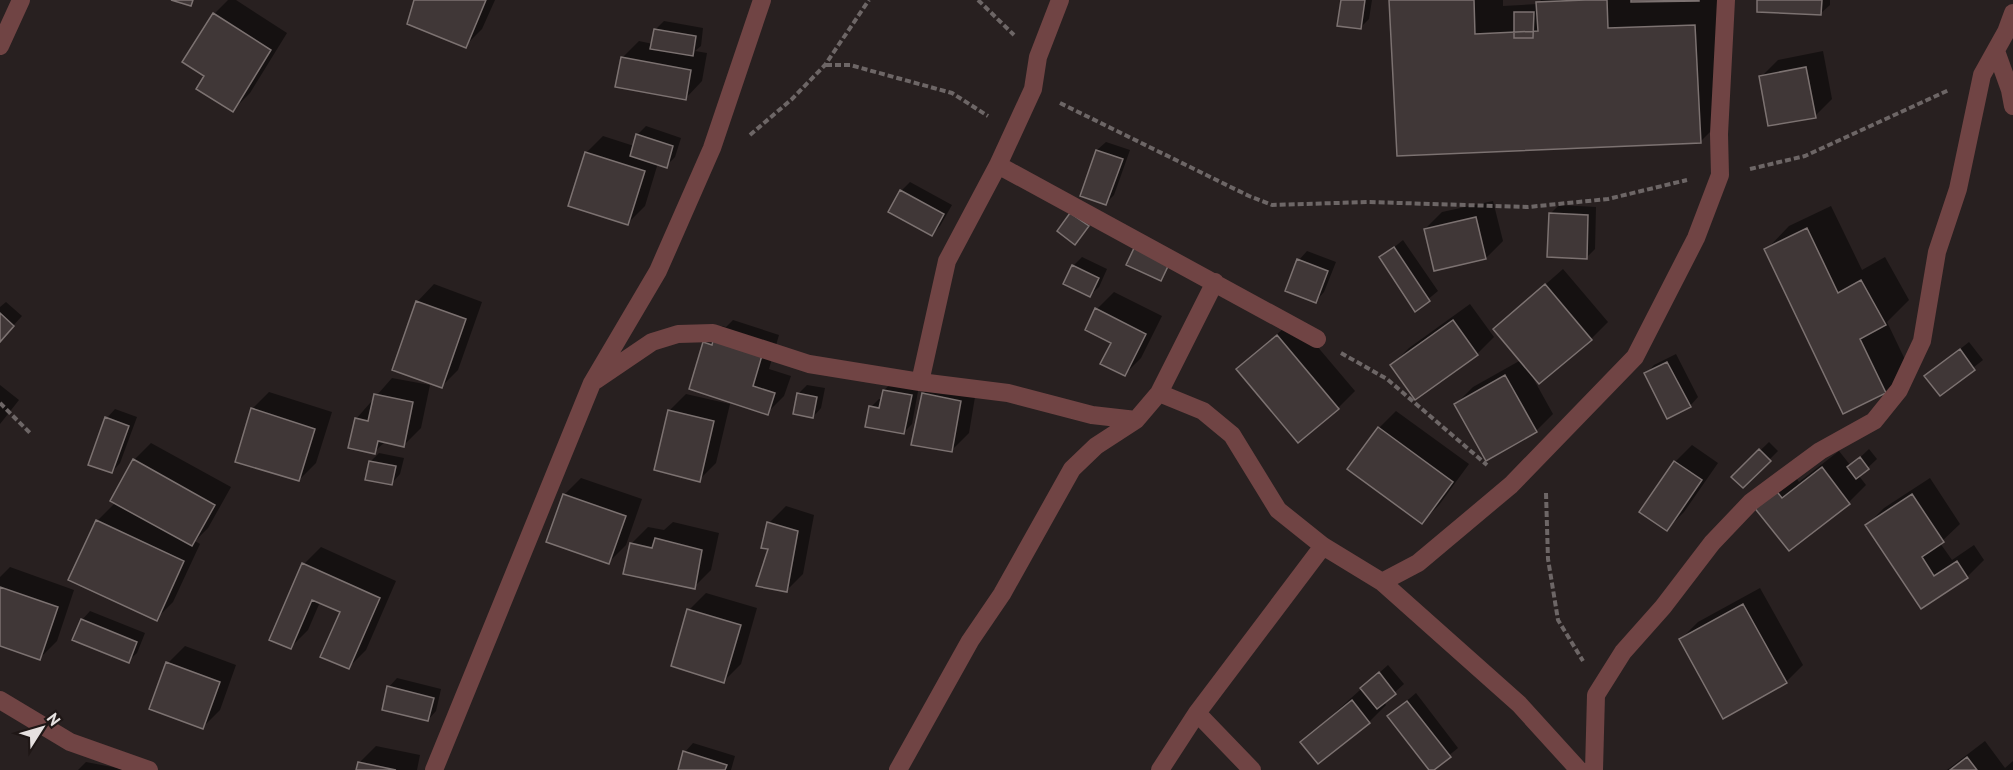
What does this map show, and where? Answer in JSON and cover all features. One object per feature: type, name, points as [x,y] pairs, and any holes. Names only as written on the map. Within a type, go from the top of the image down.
[{"type":"street","points":[[0,46],[21,0]]},
{"type":"street","points":[[434,770],[592,382],[658,271],[712,148],[762,0]]},
{"type":"street","points":[[920,382],[947,261],[998,165],[1033,89],[1038,57],[1060,0]]},
{"type":"street","points":[[1382,582],[1418,562],[1511,485],[1635,357],[1696,238],[1720,175],[1719,134],[1726,0]]},
{"type":"street","points":[[1594,770],[1596,695],[1623,652],[1712,543],[1751,502],[1820,451],[1874,421],[1899,390],[1922,341],[1937,252],[1958,189],[1982,75],[2013,13]]},
{"type":"street","points":[[1996,51],[2013,105]]},
{"type":"street","points":[[998,165],[1164,258],[1215,282],[1317,339]]},
{"type":"street","points":[[898,770],[970,642],[1002,594],[1072,469],[1096,446],[1136,420],[1159,393],[1215,282]]},
{"type":"street","points":[[592,382],[652,342],[678,334],[713,333],[809,364],[920,382],[1008,393],[1092,415],[1136,420]]},
{"type":"street","points":[[1159,393],[1203,411],[1232,435],[1278,510],[1323,546],[1382,582],[1519,704],[1579,770]]},
{"type":"street","points":[[1160,770],[1197,713],[1323,546]]},
{"type":"street","points":[[0,700],[70,742],[148,770]]},
{"type":"street","points":[[1197,713],[1252,770]]},
{"type":"path","points":[[712,148],[735,143],[755,132],[825,65],[869,0]]},
{"type":"path","points":[[978,0],[1038,57]]},
{"type":"path","points":[[825,65],[850,65],[952,93],[1014,131]]},
{"type":"path","points":[[1033,89],[1118,133],[1272,205],[1368,202],[1528,207],[1608,199],[1805,156],[1982,75]]},
{"type":"path","points":[[1317,339],[1387,379],[1511,485]]},
{"type":"path","points":[[0,403],[31,434]]},
{"type":"path","points":[[1547,448],[1548,559],[1558,620],[1583,662],[1596,695]]},
{"type":"building","points":[[171,0],[193,0],[191,6]]},
{"type":"building","points":[[414,0],[486,0],[466,48],[407,24]]},
{"type":"building","points":[[1341,0],[1365,0],[1361,29],[1337,26]]},
{"type":"building","points":[[1389,0],[1474,0],[1475,34],[1538,31],[1536,2],[1607,0],[1608,28],[1695,25],[1701,143],[1397,156]]},
{"type":"building","points":[[1631,0],[1699,0],[1699,1],[1631,2]]},
{"type":"building","points":[[1757,0],[1822,0],[1821,15],[1757,12]]},
{"type":"building","points":[[1514,12],[1534,12],[1533,38],[1514,38]]},
{"type":"building","points":[[213,13],[271,50],[233,112],[196,89],[204,76],[182,62]]},
{"type":"building","points":[[654,29],[696,36],[693,56],[650,49]]},
{"type":"building","points":[[621,57],[691,70],[686,100],[615,87]]},
{"type":"building","points":[[1806,67],[1816,118],[1768,126],[1759,76]]},
{"type":"building","points":[[636,134],[673,146],[667,168],[630,156]]},
{"type":"building","points":[[1096,150],[1123,159],[1106,205],[1080,196]]},
{"type":"building","points":[[585,152],[645,171],[628,225],[568,206]]},
{"type":"building","points":[[900,190],[944,214],[932,236],[888,212]]},
{"type":"building","points":[[1070,213],[1089,226],[1075,245],[1057,231]]},
{"type":"building","points":[[1549,213],[1588,215],[1587,259],[1547,257]]},
{"type":"building","points":[[1476,217],[1486,259],[1434,271],[1424,229]]},
{"type":"building","points":[[1807,228],[1838,293],[1861,280],[1886,325],[1860,339],[1886,393],[1843,414],[1764,249]]},
{"type":"building","points":[[1135,246],[1170,262],[1161,281],[1126,265]]},
{"type":"building","points":[[1394,247],[1430,301],[1415,312],[1379,257]]},
{"type":"building","points":[[1297,259],[1328,271],[1316,303],[1285,291]]},
{"type":"building","points":[[1072,265],[1099,278],[1090,297],[1063,284]]},
{"type":"building","points":[[1545,284],[1592,340],[1539,384],[1493,329]]},
{"type":"building","points":[[416,301],[466,319],[442,388],[392,370]]},
{"type":"building","points":[[1095,308],[1146,334],[1125,376],[1100,364],[1111,343],[1085,330]]},
{"type":"building","points":[[0,313],[14,326],[0,342]]},
{"type":"building","points":[[1453,320],[1478,355],[1415,400],[1390,365]]},
{"type":"building","points":[[1277,335],[1339,409],[1298,443],[1236,369]]},
{"type":"building","points":[[714,336],[763,352],[753,386],[775,393],[768,415],[689,389],[703,342],[712,345]]},
{"type":"building","points":[[1960,349],[1975,370],[1940,396],[1924,376]]},
{"type":"building","points":[[1667,362],[1691,407],[1667,419],[1644,373]]},
{"type":"building","points":[[1505,375],[1537,432],[1486,461],[1454,404]]},
{"type":"building","points":[[883,390],[912,395],[904,434],[865,427],[869,406],[879,408]]},
{"type":"building","points":[[797,393],[817,397],[813,418],[793,414]]},
{"type":"building","points":[[922,393],[961,401],[952,452],[911,445]]},
{"type":"building","points":[[374,394],[413,402],[404,447],[378,441],[375,454],[348,448],[355,418],[368,421]]},
{"type":"building","points":[[251,408],[315,429],[299,481],[235,462]]},
{"type":"building","points":[[668,410],[714,421],[700,482],[654,470]]},
{"type":"building","points":[[105,417],[129,426],[112,473],[88,465]]},
{"type":"building","points":[[1378,427],[1453,482],[1422,524],[1347,469]]},
{"type":"building","points":[[1759,449],[1771,461],[1743,488],[1731,477]]},
{"type":"building","points":[[1860,457],[1869,469],[1856,479],[1847,467]]},
{"type":"building","points":[[133,459],[215,505],[192,546],[110,501]]},
{"type":"building","points":[[369,461],[396,466],[392,485],[365,480]]},
{"type":"building","points":[[1674,461],[1702,480],[1667,531],[1639,512]]},
{"type":"building","points":[[1822,467],[1850,504],[1789,551],[1753,506],[1775,489],[1782,498]]},
{"type":"building","points":[[563,494],[626,516],[609,564],[546,542]]},
{"type":"building","points":[[1912,494],[1944,542],[1922,557],[1934,576],[1957,561],[1968,578],[1921,609],[1865,525]]},
{"type":"building","points":[[96,520],[184,561],[157,621],[68,580]]},
{"type":"building","points":[[767,522],[798,531],[787,592],[756,586],[768,549],[761,548]]},
{"type":"building","points":[[655,538],[702,550],[695,589],[623,574],[630,543],[652,548]]},
{"type":"building","points":[[302,563],[380,598],[349,669],[320,657],[340,612],[312,600],[291,649],[269,640]]},
{"type":"building","points":[[0,587],[58,607],[40,660],[0,646]]},
{"type":"building","points":[[1743,604],[1787,683],[1723,719],[1679,639]]},
{"type":"building","points":[[687,609],[741,625],[724,683],[671,666]]},
{"type":"building","points":[[81,619],[137,642],[129,663],[72,640]]},
{"type":"building","points":[[166,662],[220,682],[203,729],[149,709]]},
{"type":"building","points":[[1379,672],[1396,694],[1377,709],[1360,688]]},
{"type":"building","points":[[387,686],[434,698],[428,721],[382,710]]},
{"type":"building","points":[[1352,700],[1370,723],[1318,764],[1300,742]]},
{"type":"building","points":[[1407,701],[1451,757],[1434,770],[1429,770],[1387,716]]},
{"type":"building","points":[[683,751],[727,765],[725,770],[678,770]]},
{"type":"building","points":[[1967,757],[1977,770],[1950,770]]},
{"type":"building","points":[[358,762],[396,770],[356,770]]}]
